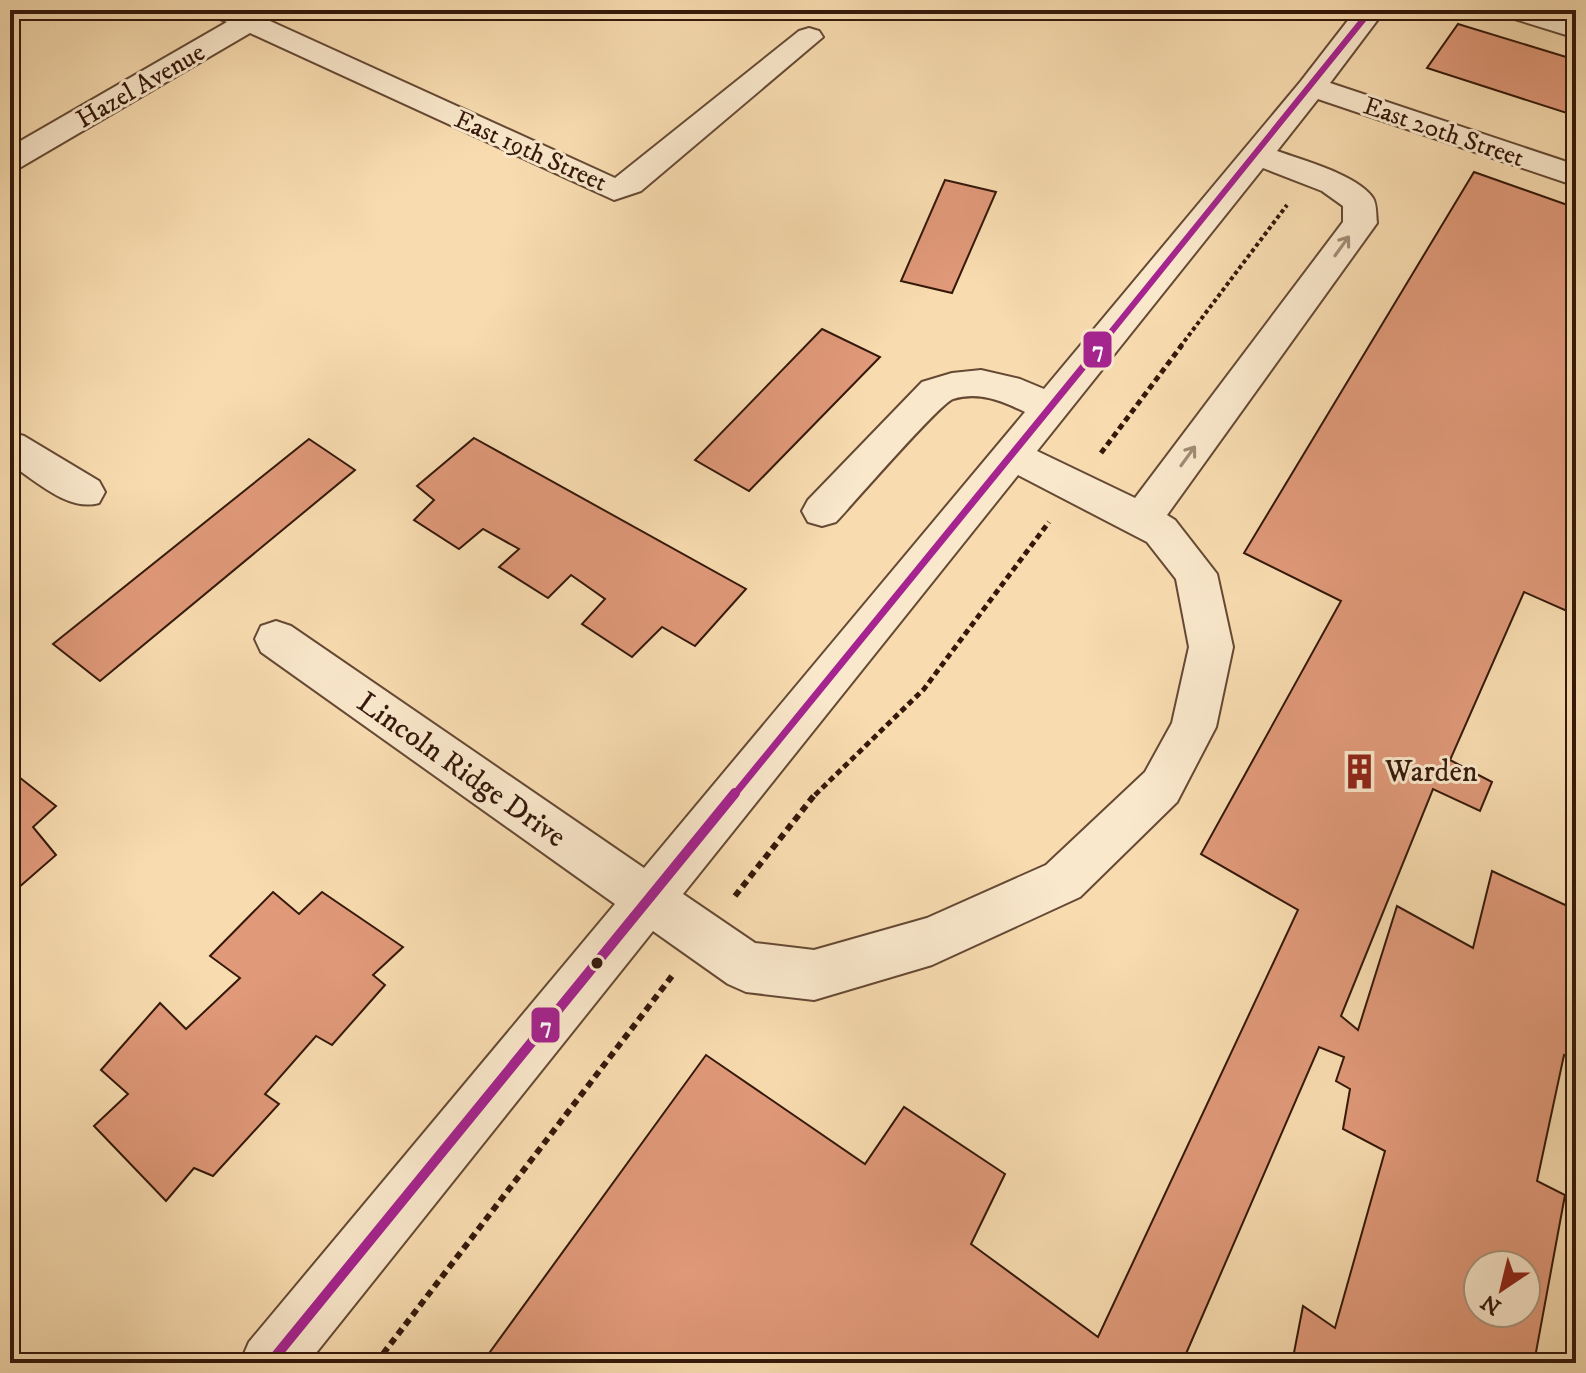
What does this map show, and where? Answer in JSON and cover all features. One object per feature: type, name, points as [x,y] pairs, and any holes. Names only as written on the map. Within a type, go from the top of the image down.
[{"type":"street","points":[[270,1363],[1312,87],[1371,10]]},
{"type":"street","points":[[1515,10],[1576,29]]},
{"type":"street","name":"East 19th Street","points":[[247,14],[614,190],[630,184],[809,37]]},
{"type":"street","name":"Hazel Avenue","points":[[10,160],[247,14]]},
{"type":"street","name":"East 20th Street","points":[[1312,87],[1576,176]]},
{"type":"street","points":[[1142,519],[1360,223],[1359,202],[1333,184],[1257,154]]},
{"type":"street","points":[[822,511],[935,391],[961,382],[994,381],[1050,408]]},
{"type":"street","points":[[10,446],[85,492]]},
{"type":"street","name":"Lincoln Ridge Drive","points":[[276,639],[746,967],[814,975],[932,941],[1063,881],[1161,787],[1194,727],[1211,647],[1196,574],[1161,531],[1011,455]]},
{"type":"path","points":[[376,1363],[702,937],[822,786],[924,689],[1310,175]]},
{"type":"building","points":[[1458,24],[1576,60],[1576,116],[1427,68]]},
{"type":"building","name":"Warden","points":[[1474,172],[1576,208],[1576,615],[1524,592],[1450,760],[1492,782],[1480,811],[1433,789],[1341,1016],[1358,1030],[1397,906],[1473,948],[1492,871],[1576,910],[1576,1062],[1564,1055],[1537,1181],[1565,1195],[1542,1320],[1542,1249],[1462,1249],[1462,1329],[1540,1329],[1534,1363],[1292,1363],[1303,1306],[1335,1328],[1385,1151],[1343,1129],[1350,1089],[1336,1081],[1344,1057],[1319,1047],[1182,1363],[482,1363],[706,1055],[865,1164],[904,1107],[1005,1174],[971,1244],[1098,1337],[1298,910],[1201,854],[1341,601],[1244,553]]},
{"type":"building","points":[[945,180],[996,192],[952,293],[901,281]]},
{"type":"building","points":[[822,329],[880,357],[749,491],[695,460]]},
{"type":"building","points":[[474,438],[746,589],[695,646],[662,627],[632,657],[582,624],[605,599],[571,575],[548,598],[499,567],[519,549],[483,529],[459,549],[414,520],[434,500],[417,486]]},
{"type":"building","points":[[309,439],[355,470],[100,681],[53,644]]},
{"type":"building","points":[[10,770],[56,806],[33,827],[56,855],[10,895]]},
{"type":"building","points":[[273,892],[299,914],[322,892],[403,947],[373,975],[385,985],[332,1045],[316,1036],[265,1094],[279,1104],[213,1176],[194,1168],[166,1201],[94,1126],[128,1094],[101,1070],[160,1003],[186,1029],[240,978],[210,956]]},
{"type":"waterway","points":[[1276,10],[1278,16]]},
{"type":"transit line","name":"7","points":[[270,1363],[1312,87],[1371,10]]},
{"type":"place","name":"Warden","points":[[1359,771]]}]
